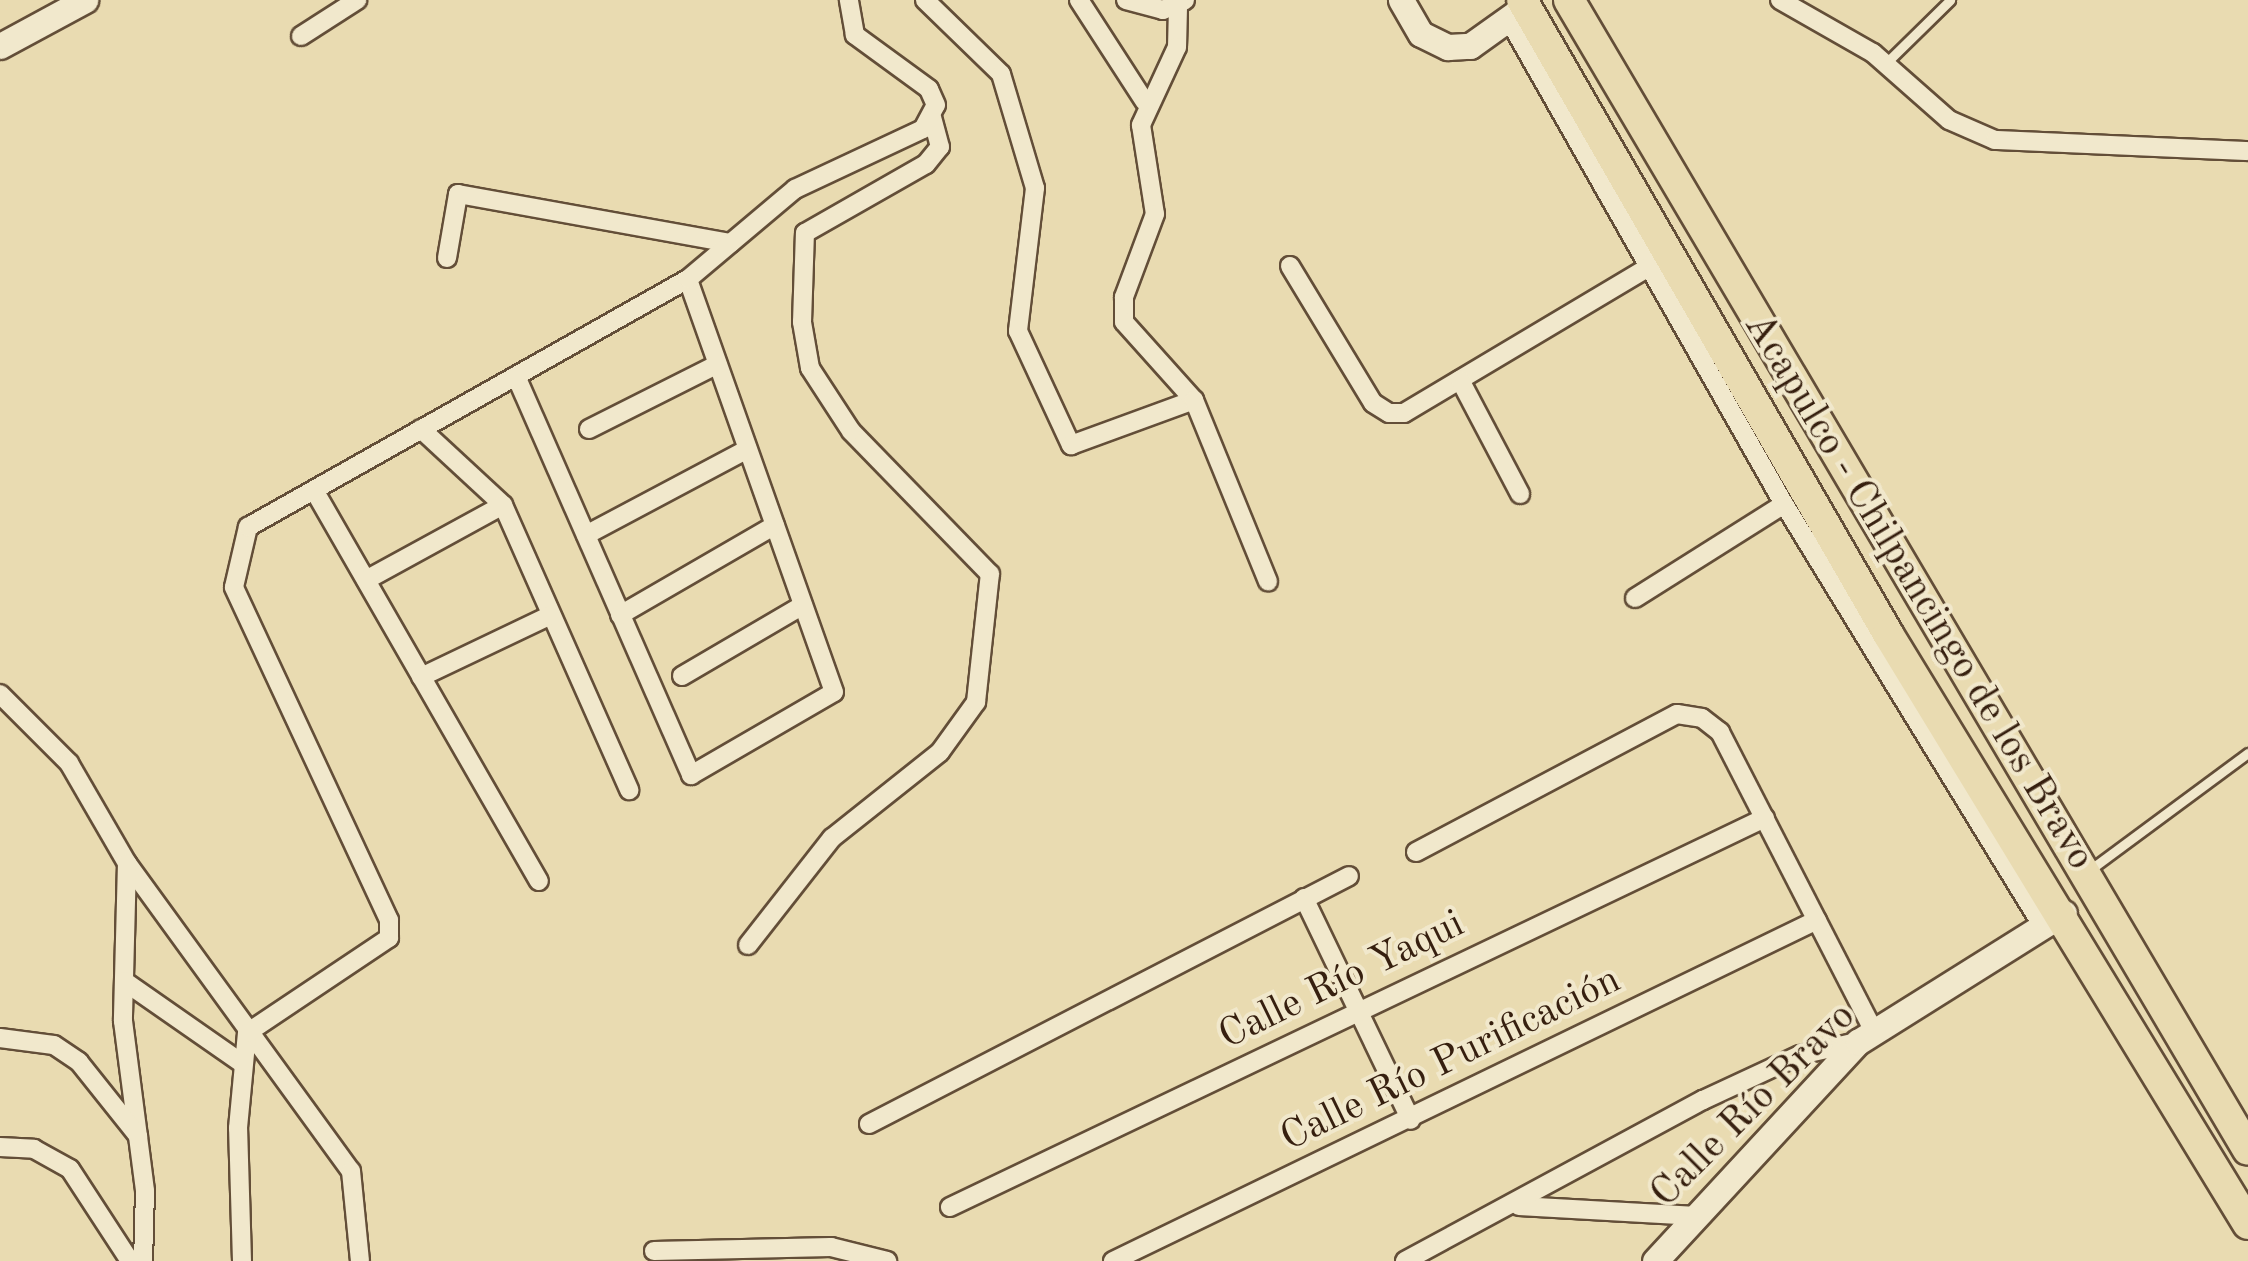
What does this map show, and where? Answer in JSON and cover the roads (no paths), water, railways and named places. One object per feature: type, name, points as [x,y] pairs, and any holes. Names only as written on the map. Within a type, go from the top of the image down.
[{"type":"main road","points":[[1568,0],[2248,1150]]},
{"type":"main road","name":"Acapulco - Chilpancingo de los Bravo","points":[[1519,9],[2053,919],[2248,1224]]},
{"type":"street","points":[[0,46],[85,0]]},
{"type":"street","points":[[300,36],[357,0]]},
{"type":"street","points":[[748,945],[832,838],[940,752],[976,702],[990,574],[851,431],[810,368],[802,322],[805,233],[926,164],[940,147],[929,89],[855,35],[849,0]]},
{"type":"street","points":[[926,0],[1006,89],[1036,188],[1018,331],[1072,444],[1194,400]]},
{"type":"street","points":[[1079,0],[1145,102],[1156,214],[1124,297],[1124,322],[1194,400],[1268,582]]},
{"type":"street","points":[[1126,0],[1182,3],[1177,48],[1145,102]]},
{"type":"street","points":[[1401,0],[1421,34],[1448,48],[1470,46],[1519,9],[1649,267],[1784,504],[2053,919]]},
{"type":"street","points":[[1780,0],[1886,63],[1949,120],[1995,140],[2248,151]]},
{"type":"street","points":[[242,1261],[243,1064],[247,1033],[389,938],[389,920],[234,587],[248,527],[688,278],[795,188],[932,118]]},
{"type":"street","points":[[447,258],[458,194],[730,243]]},
{"type":"street","points":[[1290,266],[1373,403],[1404,413],[1649,267]]},
{"type":"street","points":[[516,376],[691,776],[834,692],[688,278]]},
{"type":"street","points":[[588,429],[718,364]]},
{"type":"street","points":[[1460,380],[1520,494]]},
{"type":"street","points":[[421,429],[503,505],[629,790]]},
{"type":"street","points":[[586,535],[748,449]]},
{"type":"street","points":[[314,490],[539,881]]},
{"type":"street","points":[[1636,598],[1784,504]]},
{"type":"street","points":[[366,580],[503,505]]},
{"type":"street","points":[[620,616],[775,525]]},
{"type":"street","points":[[682,676],[803,605]]},
{"type":"street","points":[[422,677],[549,616]]},
{"type":"street","points":[[0,694],[69,763],[128,862],[247,1033],[352,1170],[360,1261]]},
{"type":"street","points":[[1405,1261],[1518,1206],[1703,1100],[1800,1055],[1866,1037],[1818,920],[1720,732],[1702,718],[1677,714],[1416,852]]},
{"type":"street","name":"Calle Río Yaqui","points":[[950,1207],[1765,818]]},
{"type":"street","points":[[128,862],[124,981],[138,1136],[143,1261]]},
{"type":"street","points":[[869,1124],[1348,876]]},
{"type":"street","points":[[1304,898],[1412,1120]]},
{"type":"street","name":"Calle Río Bravo","points":[[1655,1261],[1866,1037],[2053,919]]},
{"type":"street","name":"Calle Río Purificación","points":[[1114,1261],[1412,1120],[1818,920]]},
{"type":"street","points":[[124,981],[243,1064]]},
{"type":"street","points":[[0,1038],[54,1046],[79,1062],[138,1136]]},
{"type":"street","points":[[0,1147],[34,1149],[70,1169],[130,1261]]},
{"type":"street","points":[[1518,1206],[1697,1216]]},
{"type":"street","points":[[654,1251],[831,1247],[887,1261]]},
{"type":"lane","points":[[1886,63],[1950,0]]},
{"type":"lane","points":[[2085,873],[2248,753]]}]
